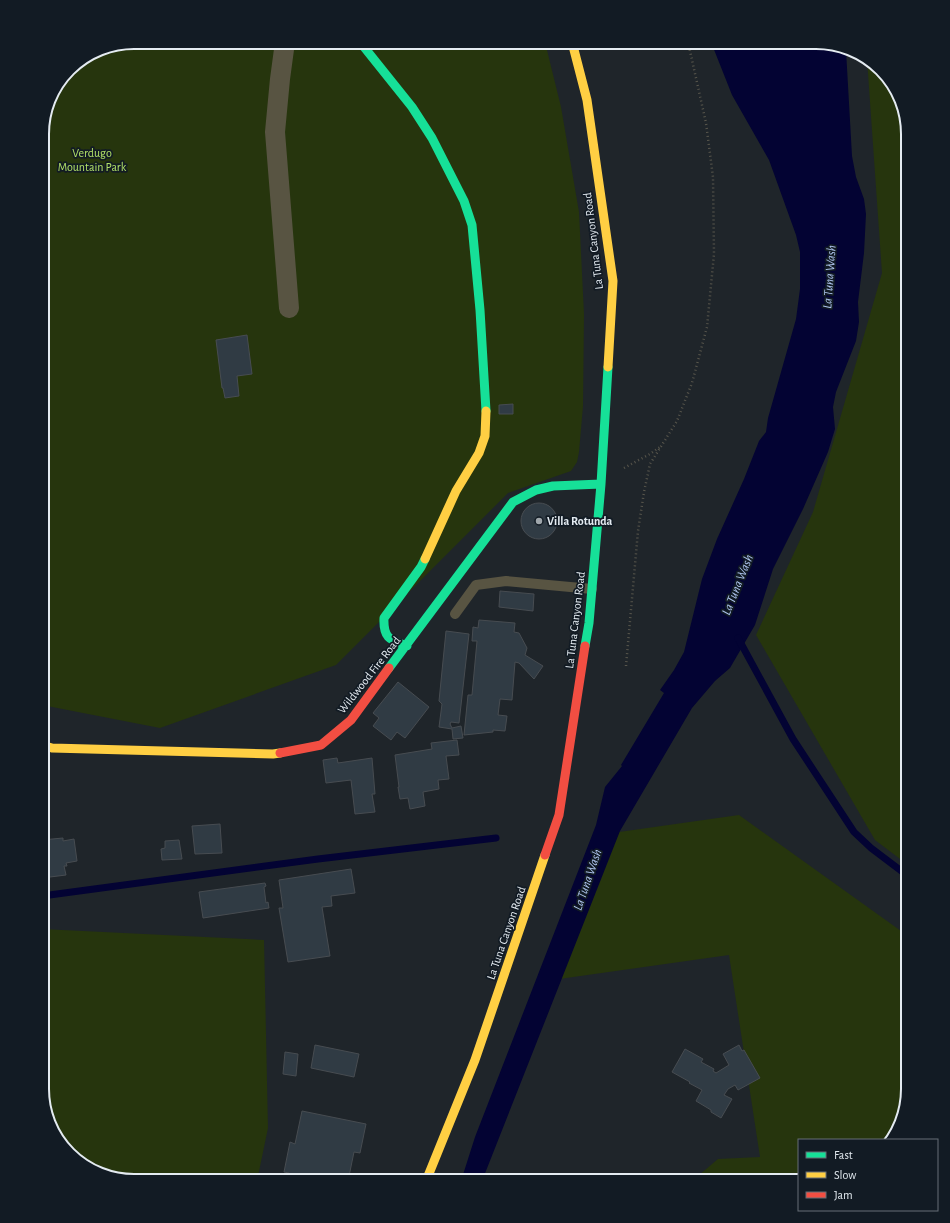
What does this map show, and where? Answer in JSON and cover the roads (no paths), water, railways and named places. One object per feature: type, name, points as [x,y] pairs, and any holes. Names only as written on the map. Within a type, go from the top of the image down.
[{"type":"street","points":[[284,49],[275,132],[289,308]]},
{"type":"street","points":[[366,49],[412,107],[432,138],[464,201],[472,225],[480,310],[486,420],[485,436],[479,453],[456,491],[421,567],[384,618],[385,628],[388,635],[394,642],[407,646]]},
{"type":"street","name":"La Tuna Canyon Road","points":[[429,1174],[475,1060],[559,815],[588,623],[601,484],[613,282],[587,100],[574,49]]},
{"type":"street","name":"Wildwood Fire Road","points":[[49,747],[273,754],[321,745],[351,720],[513,502],[536,490],[552,486],[601,484]]},
{"type":"lane","points":[[454,614],[476,585],[506,581],[592,589]]},
{"type":"water","name":"La Tuna Wash","points":[[714,49],[821,49],[846,55],[852,156],[856,177],[864,199],[866,214],[864,253],[858,302],[859,322],[856,341],[836,392],[833,407],[835,429],[828,452],[803,509],[773,569],[755,625],[730,668],[715,681],[692,708],[620,831],[485,1174],[463,1174],[475,1137],[596,825],[605,787],[622,766],[621,765],[664,693],[660,690],[684,652],[702,579],[717,539],[759,441],[766,432],[768,418],[796,319],[800,289],[800,252],[796,235],[769,160],[732,95]]},
{"type":"waterway","points":[[738,638],[793,739],[854,832],[871,848],[901,871]]},
{"type":"waterway","points":[[49,895],[318,859],[496,838]]},
{"type":"place","name":"Villa Rotunda","points":[[539,521]]},
{"type":"park label","name":"Verdugo Mountain Park","points":[[92,160]]}]
